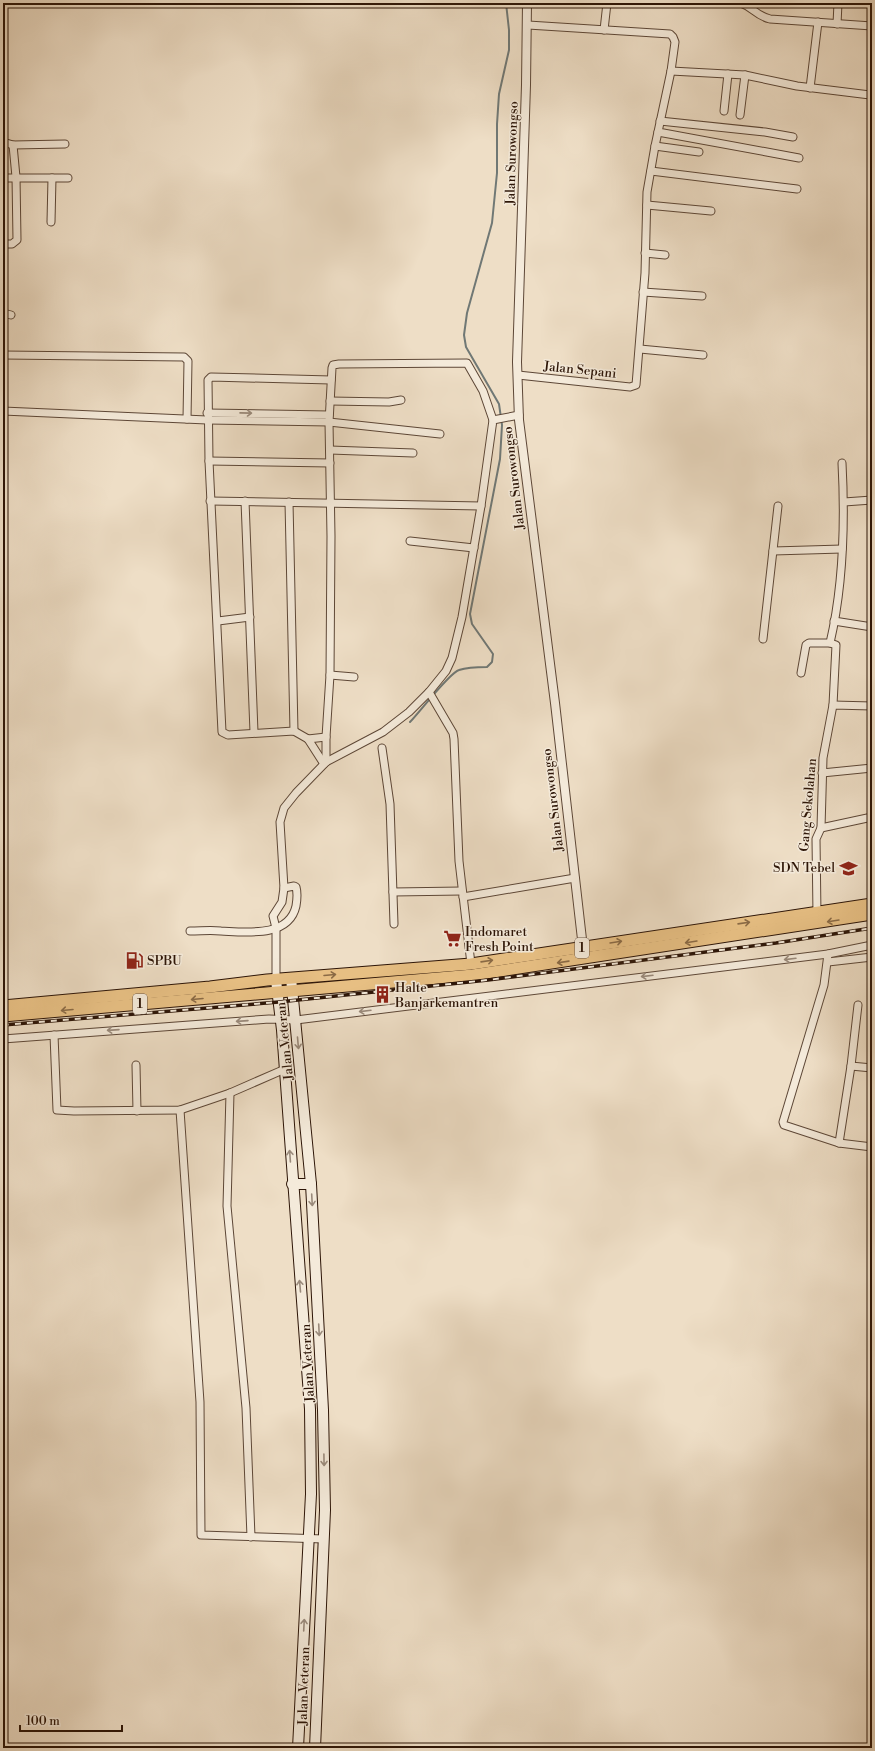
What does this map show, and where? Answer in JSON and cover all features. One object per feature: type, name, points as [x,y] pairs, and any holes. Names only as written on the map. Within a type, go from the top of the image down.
[{"type":"highway","name":"1","points":[[3,1016],[473,975],[817,918],[872,904]]},
{"type":"highway","name":"1","points":[[3,1006],[210,988],[291,978],[471,964],[817,918],[872,914]]},
{"type":"main road","name":"Jalan Veteran","points":[[291,978],[311,1184],[323,1410],[324,1539],[315,1748]]},
{"type":"main road","name":"Jalan Veteran","points":[[276,980],[285,1070],[292,1184],[310,1409],[311,1494],[298,1748]]},
{"type":"main road","points":[[292,1184],[311,1184]]},
{"type":"street","name":"Jalan Surowongso","points":[[527,3],[528,25],[518,375],[519,415],[583,948]]},
{"type":"street","points":[[604,30],[607,3]]},
{"type":"street","points":[[741,3],[749,6],[759,16],[770,19],[872,26]]},
{"type":"street","points":[[837,24],[838,3]]},
{"type":"street","points":[[810,88],[818,22]]},
{"type":"street","points":[[528,25],[670,34],[673,37],[674,42],[671,71],[655,146],[647,205],[640,350],[703,355]]},
{"type":"street","points":[[671,71],[745,75],[810,88],[870,95]]},
{"type":"street","points":[[724,111],[728,74]]},
{"type":"street","points":[[740,115],[745,75]]},
{"type":"street","points":[[660,121],[765,132],[793,137]]},
{"type":"street","points":[[658,132],[799,158]]},
{"type":"street","points":[[3,142],[14,145],[65,144]]},
{"type":"street","points":[[3,244],[12,244],[17,240],[14,145]]},
{"type":"street","points":[[655,146],[699,152]]},
{"type":"street","points":[[651,171],[797,190]]},
{"type":"street","points":[[3,178],[68,178]]},
{"type":"street","points":[[51,222],[52,178]]},
{"type":"street","points":[[647,205],[711,211]]},
{"type":"street","points":[[645,253],[665,255]]},
{"type":"street","points":[[643,292],[702,296]]},
{"type":"street","points":[[3,313],[11,315]]},
{"type":"street","name":"Jalan Sepani","points":[[518,375],[630,387],[636,385],[638,382],[640,350]]},
{"type":"street","points":[[3,355],[184,357],[188,361],[187,419]]},
{"type":"street","points":[[276,980],[278,925],[273,916],[282,902],[285,888],[280,822],[284,808],[296,793],[325,763],[383,732],[409,712],[430,693],[446,671],[452,658],[499,418],[467,363],[335,364],[332,368],[329,418],[331,503],[330,675],[325,763]]},
{"type":"street","points":[[325,763],[308,738],[294,731],[254,732],[228,735],[222,732],[218,621],[210,500],[207,416],[208,380],[211,377],[331,380]]},
{"type":"street","points":[[330,402],[389,402],[401,400]]},
{"type":"street","points":[[3,411],[187,419],[207,416],[329,418],[440,434]]},
{"type":"street","points":[[499,418],[519,415]]},
{"type":"street","points":[[330,450],[413,453]]},
{"type":"street","points":[[209,461],[330,463]]},
{"type":"street","points":[[801,673],[807,643],[830,643],[842,549],[844,502],[842,463]]},
{"type":"street","points":[[210,500],[481,506]]},
{"type":"street","points":[[844,502],[872,500]]},
{"type":"street","points":[[245,501],[254,732]]},
{"type":"street","points":[[289,502],[294,731]]},
{"type":"street","points":[[763,639],[778,506]]},
{"type":"street","points":[[410,541],[474,548]]},
{"type":"street","points":[[773,552],[842,549]]},
{"type":"street","points":[[218,621],[250,617]]},
{"type":"street","points":[[834,620],[872,627]]},
{"type":"street","name":"Gang Sekolahan","points":[[817,918],[816,839],[821,828],[822,773],[833,705],[836,645],[830,643]]},
{"type":"street","points":[[330,675],[354,677]]},
{"type":"street","points":[[430,693],[454,739],[459,861],[471,964]]},
{"type":"street","points":[[833,705],[872,706]]},
{"type":"street","points":[[308,738],[326,737]]},
{"type":"street","points":[[382,748],[390,804],[394,924]]},
{"type":"street","points":[[822,773],[872,768]]},
{"type":"street","points":[[821,828],[872,817]]},
{"type":"street","points":[[393,892],[463,894],[575,878]]},
{"type":"street","points":[[190,931],[248,932],[278,925],[291,918],[295,908],[297,892],[294,886],[285,888]]},
{"type":"street","points":[[828,958],[872,945]]},
{"type":"street","points":[[3,1039],[269,1019],[296,1020],[828,958],[872,957]]},
{"type":"street","points":[[828,958],[824,984],[783,1122],[784,1125],[839,1143],[872,1147]]},
{"type":"street","points":[[839,1143],[851,1066],[858,1005]]},
{"type":"street","points":[[54,1035],[57,1110],[74,1112],[180,1110],[230,1093],[285,1070]]},
{"type":"street","points":[[136,1065],[137,1111]]},
{"type":"street","points":[[851,1066],[872,1068]]},
{"type":"street","points":[[230,1093],[227,1206],[246,1408],[251,1537]]},
{"type":"street","points":[[180,1110],[200,1402],[201,1535],[308,1540],[324,1539]]},
{"type":"waterway","points":[[410,722],[454,673],[466,668],[487,667],[492,662],[493,654],[472,624],[470,614],[500,459],[502,425],[499,404],[466,347],[464,335],[467,313],[492,223],[497,173],[497,124],[499,94],[509,50],[509,30],[506,3]]},
{"type":"railway","points":[[3,1025],[279,1002],[488,980],[776,943],[872,928]]},
{"type":"place","name":"SDN Tebel","points":[[848,868]]},
{"type":"place","name":"Indomaret Fresh Point","points":[[452,939]]},
{"type":"place","name":"SPBU","points":[[134,961]]},
{"type":"place","name":"Halte Banjarkemantren","points":[[382,995]]}]
